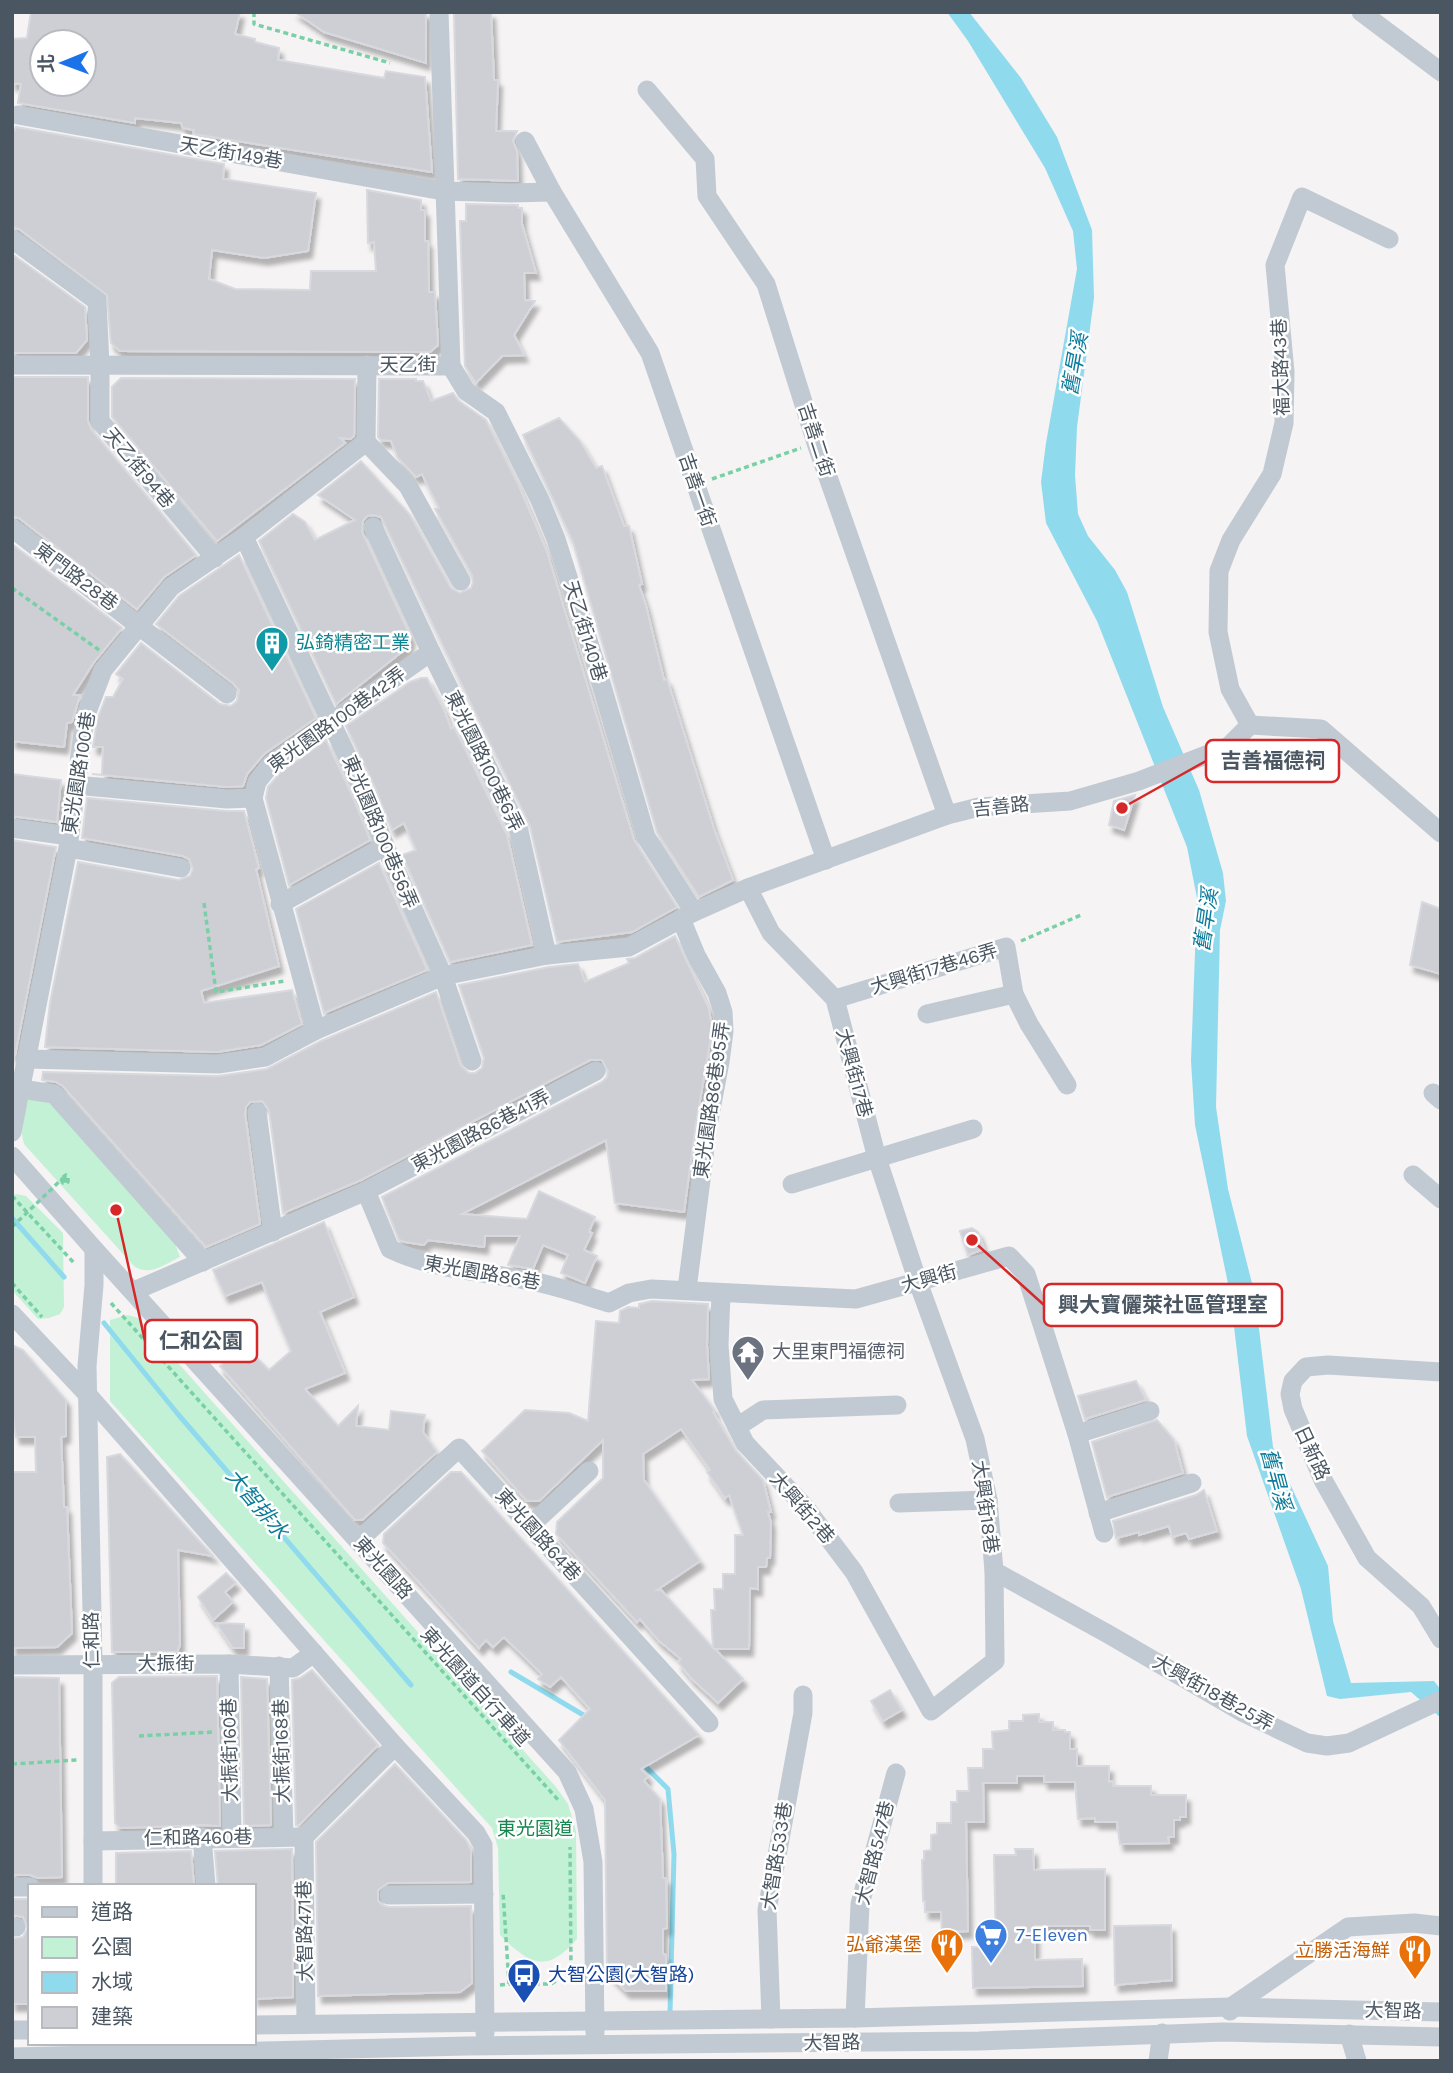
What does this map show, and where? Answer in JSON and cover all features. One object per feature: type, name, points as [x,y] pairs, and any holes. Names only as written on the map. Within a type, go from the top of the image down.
[{"type":"street","name":"天乙街","points":[[12,365],[451,366],[439,12]]},
{"type":"street","points":[[1361,12],[1441,72]]},
{"type":"street","name":"吉善二街","points":[[647,90],[705,159],[707,196],[766,284],[816,443],[947,816]]},
{"type":"street","name":"天乙街149巷","points":[[18,115],[443,191],[510,194],[552,192]]},
{"type":"street","name":"吉善一街","points":[[525,141],[552,192],[650,353],[826,860]]},
{"type":"street","name":"福大路43巷","points":[[1250,725],[1230,689],[1227,678],[1218,632],[1219,571],[1231,540],[1272,474],[1284,423],[1285,372],[1275,265],[1302,197],[1389,239]]},
{"type":"street","name":"天乙街94巷","points":[[12,239],[97,301],[100,421],[215,558]]},
{"type":"street","points":[[367,365],[366,442],[408,486],[461,581]]},
{"type":"street","name":"天乙街140巷","points":[[451,366],[466,391],[496,412],[540,500],[556,539],[594,659],[646,838],[687,915]]},
{"type":"street","name":"東光園路100巷","points":[[12,1132],[69,842],[85,717],[103,670],[171,587],[244,537],[366,442]]},
{"type":"street","points":[[373,527],[431,652]]},
{"type":"street","name":"東門路28巷","points":[[12,528],[227,694]]},
{"type":"street","name":"東光園路100巷56弄","points":[[244,537],[363,790],[384,846],[443,976],[472,1061]]},
{"type":"street","name":"東光園路100巷42弄","points":[[253,798],[257,782],[271,764],[431,652]]},
{"type":"street","name":"東光園路100巷6弄","points":[[431,652],[519,831],[547,955]]},
{"type":"street","points":[[1250,725],[1321,729],[1441,832]]},
{"type":"street","name":"吉善路","points":[[748,888],[979,807],[1070,802],[1139,781],[1228,746],[1250,725]]},
{"type":"street","points":[[75,785],[227,799],[253,798],[316,1030]]},
{"type":"street","points":[[12,828],[181,868]]},
{"type":"street","points":[[280,904],[384,846]]},
{"type":"street","points":[[27,1059],[218,1064],[265,1056],[316,1030],[443,976],[547,955],[629,947],[687,915],[748,888]]},
{"type":"street","name":"大興街17巷","points":[[748,888],[771,933],[835,999],[877,1158],[918,1282]]},
{"type":"street","name":"東光園路86巷95弄","points":[[687,915],[700,964],[717,993],[723,1012],[724,1031],[708,1125],[687,1289]]},
{"type":"street","name":"大興街17巷46弄","points":[[835,999],[1006,947],[1014,994],[1067,1085]]},
{"type":"street","points":[[927,1014],[1014,994]]},
{"type":"street","name":"東光園路86巷41弄","points":[[366,1191],[596,1071]]},
{"type":"street","points":[[21,1089],[54,1094],[203,1262]]},
{"type":"street","points":[[257,1112],[273,1231]]},
{"type":"street","points":[[792,1184],[973,1129]]},
{"type":"street","name":"東光園路","points":[[12,1156],[567,1772],[584,1809],[593,1862],[595,2046]]},
{"type":"street","points":[[1413,1175],[1441,1199]]},
{"type":"street","points":[[134,1291],[366,1191]]},
{"type":"street","name":"東光園路86巷","points":[[366,1191],[390,1250],[414,1261],[447,1269],[532,1281],[609,1303],[629,1293],[651,1289],[687,1289],[720,1294]]},
{"type":"street","name":"仁和路","points":[[93,1884],[93,1664],[87,1366],[94,1285],[94,1250]]},
{"type":"street","name":"大興街","points":[[720,1294],[856,1299],[1009,1256],[1026,1274],[1077,1434],[1104,1532]]},
{"type":"street","name":"大興街18巷","points":[[918,1282],[975,1439],[988,1500],[994,1571],[995,1661],[931,1712]]},
{"type":"street","name":"大興街2巷","points":[[720,1294],[719,1345],[723,1399],[745,1443],[805,1507],[854,1572],[931,1712]]},
{"type":"street","points":[[15,1319],[88,1395],[395,1746],[477,1833],[483,1844],[485,2046]]},
{"type":"street","name":"日新路","points":[[1441,1373],[1328,1365],[1306,1367],[1293,1381],[1290,1394],[1293,1409],[1312,1456],[1367,1558],[1422,1606],[1441,1639]]},
{"type":"street","points":[[737,1427],[763,1410],[897,1405]]},
{"type":"street","points":[[1077,1434],[1150,1411]]},
{"type":"street","name":"東光園路64巷","points":[[358,1541],[459,1448],[709,1723]]},
{"type":"street","points":[[530,1525],[589,1471]]},
{"type":"street","points":[[1098,1513],[1192,1483]]},
{"type":"street","points":[[899,1503],[988,1500]]},
{"type":"street","name":"大興街18巷25弄","points":[[994,1571],[1244,1713],[1307,1743],[1326,1746],[1349,1742],[1441,1700]]},
{"type":"street","name":"大振街","points":[[12,1665],[229,1664],[293,1668],[314,1653]]},
{"type":"street","name":"大振街160巷","points":[[229,1664],[232,1837]]},
{"type":"street","name":"大振街168巷","points":[[279,1666],[284,1837]]},
{"type":"street","name":"大智路533巷","points":[[771,2019],[767,1910],[803,1713],[803,1695]]},
{"type":"street","points":[[304,1837],[395,1746]]},
{"type":"street","name":"大智路547巷","points":[[855,2018],[860,1904],[896,1773]]},
{"type":"street","points":[[202,1837],[206,1884]]},
{"type":"street","name":"仁和路460巷","points":[[93,1841],[304,1837]]},
{"type":"street","name":"大智路471巷","points":[[304,1837],[306,2024]]},
{"type":"street","points":[[389,1895],[484,1894]]},
{"type":"street","points":[[1223,2032],[1231,2007],[1348,1927],[1414,1923],[1441,1926]]},
{"type":"street","name":"大智路","points":[[256,2025],[977,2016],[1231,2007],[1441,2012]]},
{"type":"street","points":[[977,2016],[981,2061]]},
{"type":"street","name":"大智路","points":[[12,2057],[485,2046],[595,2046],[664,2053],[766,2052],[1223,2032],[1441,2037]]},
{"type":"street","points":[[1158,2061],[1162,2034]]},
{"type":"street","points":[[1349,2034],[1357,2061]]},
{"type":"path","points":[[254,12],[254,24],[390,63]]},
{"type":"path","points":[[695,485],[816,443]]},
{"type":"path","points":[[12,588],[112,659]]},
{"type":"path","points":[[204,904],[216,992],[301,978]]},
{"type":"path","points":[[1006,947],[1081,915]]},
{"type":"path","points":[[12,1227],[62,1178]]},
{"type":"path","name":"東光園道自行車道","points":[[12,1196],[562,1806]]},
{"type":"path","points":[[139,1736],[230,1732]]},
{"type":"path","points":[[12,1763],[93,1759]]},
{"type":"path","points":[[509,1984],[551,1984],[571,1971],[570,1840]]},
{"type":"green space","points":[[28,1100],[47,1100],[174,1241],[180,1257],[151,1270],[134,1266],[24,1144],[21,1130]]},
{"type":"green space","points":[[16,1194],[26,1196],[63,1233],[64,1307],[60,1314],[49,1318],[38,1319],[12,1290],[12,1197]]},
{"type":"green space","name":"東光園道","points":[[128,1315],[138,1318],[556,1787],[568,1804],[576,1831],[577,1939],[556,1958],[547,1961],[529,1959],[500,1935],[498,1848],[492,1828],[110,1401],[110,1320]]},
{"type":"water","name":"舊旱溪","points":[[947,12],[969,12],[1021,78],[1057,137],[1092,230],[1094,298],[1077,427],[1075,475],[1078,514],[1088,536],[1115,570],[1127,592],[1163,707],[1199,790],[1223,873],[1226,901],[1220,930],[1216,1107],[1228,1189],[1255,1295],[1273,1447],[1328,1566],[1333,1621],[1351,1683],[1434,1681],[1441,1690],[1441,1718],[1411,1692],[1340,1699],[1327,1696],[1301,1589],[1247,1436],[1230,1293],[1195,1125],[1191,1061],[1197,898],[1187,847],[1097,621],[1046,523],[1041,482],[1077,269],[1073,231],[1045,168],[968,41]]},
{"type":"building","points":[[31,12],[240,12],[235,34],[279,48],[278,60],[384,78],[386,71],[425,77],[432,172],[193,134],[194,130],[183,128],[181,123],[135,118],[135,123],[18,103],[21,84],[12,83],[12,39],[27,38],[28,32],[28,98],[98,98],[98,28],[29,28]]},
{"type":"building","points":[[295,12],[426,12],[426,63],[324,32]]},
{"type":"building","points":[[454,12],[491,12],[494,80],[498,80],[496,131],[517,131],[513,141],[517,152],[518,181],[458,179]]},
{"type":"building","points":[[12,127],[15,130],[16,127],[224,164],[223,179],[316,193],[308,251],[264,258],[212,250],[209,279],[235,289],[310,290],[311,271],[376,271],[374,242],[368,243],[367,190],[421,200],[421,210],[425,210],[425,241],[428,241],[429,292],[435,292],[438,345],[430,352],[120,351],[111,343],[107,295],[19,229],[12,227]]},
{"type":"building","points":[[466,204],[518,205],[518,208],[522,208],[522,224],[536,273],[524,273],[525,300],[535,301],[514,335],[524,355],[502,356],[476,383],[465,366],[460,221],[466,221]]},
{"type":"building","points":[[12,254],[85,307],[87,340],[76,353],[12,353]]},
{"type":"building","points":[[12,377],[88,377],[88,421],[91,429],[196,555],[164,577],[137,609],[19,518],[12,516]]},
{"type":"building","points":[[121,378],[355,379],[354,436],[350,439],[340,438],[345,443],[217,541],[112,417],[112,387]]},
{"type":"building","points":[[379,379],[423,381],[431,401],[453,393],[459,401],[486,420],[518,484],[547,552],[634,840],[677,907],[632,932],[557,942],[530,826],[381,517],[367,516],[363,521],[362,532],[411,638],[408,647],[336,704],[259,541],[293,514],[305,522],[315,540],[355,520],[318,495],[361,461],[410,515],[451,588],[460,593],[471,588],[472,575],[435,509],[439,508],[422,474],[416,477],[398,458],[391,441],[378,437]]},
{"type":"building","points":[[559,418],[580,441],[596,468],[602,466],[624,526],[629,526],[642,584],[639,585],[664,680],[667,679],[714,829],[733,880],[699,897],[657,832],[573,542],[523,435]]},
{"type":"building","points":[[12,544],[122,628],[94,662],[73,695],[80,695],[72,722],[67,723],[64,747],[12,741]]},
{"type":"building","points":[[239,555],[316,718],[264,754],[247,774],[243,786],[227,787],[102,775],[103,747],[93,747],[97,720],[106,697],[113,697],[123,679],[116,674],[141,643],[220,704],[231,706],[237,701],[239,690],[234,684],[156,624],[179,596]]},
{"type":"building","points":[[427,678],[451,729],[454,727],[507,835],[532,945],[450,962],[402,855],[416,850],[404,823],[392,830],[346,726],[410,682]]},
{"type":"building","points":[[326,740],[370,840],[289,885],[266,798],[268,787],[280,773]]},
{"type":"building","points":[[12,774],[61,780],[57,822],[12,816]]},
{"type":"building","points":[[1135,795],[1124,830],[1109,825],[1114,801]]},
{"type":"building","points":[[87,798],[244,811],[279,966],[201,991],[204,1003],[292,990],[302,1024],[261,1045],[217,1052],[45,1047],[50,1003],[78,862],[179,880],[190,876],[193,869],[189,859],[183,856],[82,838]]},
{"type":"building","points":[[12,840],[56,847],[15,1055],[12,1055]]},
{"type":"building","points":[[379,863],[427,970],[324,1013],[296,909]]},
{"type":"building","points":[[1422,902],[1441,909],[1441,974],[1410,965]]},
{"type":"building","points":[[675,936],[709,1009],[712,1031],[684,1212],[615,1203],[606,1140],[462,1214],[527,1219],[539,1191],[595,1217],[589,1232],[592,1233],[584,1250],[597,1256],[585,1283],[561,1273],[568,1255],[543,1245],[533,1269],[508,1265],[520,1236],[485,1236],[484,1247],[428,1240],[424,1245],[399,1240],[382,1197],[602,1082],[608,1071],[602,1060],[590,1060],[361,1180],[283,1213],[269,1110],[262,1101],[250,1102],[245,1114],[260,1224],[206,1247],[63,1086],[42,1080],[43,1072],[218,1076],[267,1069],[321,1041],[436,992],[461,1066],[469,1073],[475,1073],[482,1068],[484,1058],[459,985],[578,964],[585,982],[629,963],[627,959],[635,958]]},
{"type":"building","points":[[324,1222],[354,1297],[320,1312],[345,1373],[305,1389],[338,1426],[358,1406],[356,1426],[389,1430],[391,1411],[425,1415],[423,1432],[437,1452],[362,1520],[355,1520],[220,1366],[236,1353],[256,1357],[269,1370],[291,1351],[262,1282],[225,1296],[213,1270]]},
{"type":"building","points":[[972,1228],[978,1232],[984,1249],[968,1255],[960,1231]]},
{"type":"building","points":[[652,1301],[708,1304],[709,1379],[692,1380],[715,1411],[713,1412],[736,1451],[763,1480],[771,1512],[768,1512],[771,1523],[770,1558],[767,1558],[766,1567],[758,1567],[758,1589],[750,1588],[749,1649],[715,1649],[743,1679],[718,1703],[691,1678],[678,1662],[681,1659],[659,1641],[640,1619],[637,1622],[556,1534],[557,1522],[603,1478],[603,1440],[539,1501],[527,1501],[482,1451],[525,1410],[569,1413],[588,1421],[596,1321],[619,1323],[620,1311],[628,1307],[639,1308],[639,1304]],"holes":[[[681,1429],[710,1470],[707,1472],[725,1498],[729,1495],[743,1535],[735,1535],[735,1574],[723,1574],[723,1589],[714,1589],[715,1610],[711,1610],[713,1648],[661,1590],[657,1590],[700,1561],[644,1480],[643,1454]]]},
{"type":"building","points":[[12,1345],[23,1350],[66,1400],[66,1436],[61,1437],[72,1633],[57,1647],[12,1648],[12,1472],[36,1472],[35,1437],[16,1437],[12,1410]]},
{"type":"building","points":[[1136,1381],[1146,1400],[1085,1419],[1078,1396]]},
{"type":"building","points":[[1157,1420],[1174,1440],[1183,1473],[1107,1497],[1092,1442]]},
{"type":"building","points":[[120,1454],[213,1556],[178,1550],[180,1645],[177,1652],[112,1652],[107,1457]]},
{"type":"building","points":[[451,1472],[461,1472],[699,1735],[641,1769],[648,1776],[644,1781],[660,1799],[663,1878],[666,1878],[667,1928],[663,1929],[663,1954],[666,1955],[666,1991],[626,1991],[607,1972],[605,1800],[559,1740],[590,1709],[561,1677],[550,1687],[538,1679],[542,1674],[504,1637],[493,1647],[486,1640],[479,1648],[383,1543],[384,1534]]},
{"type":"building","points":[[1204,1490],[1217,1531],[1189,1539],[1186,1533],[1172,1537],[1169,1526],[1139,1535],[1139,1532],[1116,1538],[1113,1521],[1196,1495]]},
{"type":"building","points":[[226,1573],[236,1583],[225,1592],[233,1602],[213,1620],[198,1597]]},
{"type":"building","points":[[216,1623],[244,1624],[244,1648],[233,1648]]},
{"type":"building","points":[[312,1670],[378,1745],[296,1825],[292,1680]]},
{"type":"building","points":[[217,1676],[220,1826],[120,1828],[115,1823],[112,1683],[119,1677]]},
{"type":"building","points":[[12,1677],[59,1678],[62,1877],[12,1875]]},
{"type":"building","points":[[241,1677],[267,1679],[271,1825],[244,1826]]},
{"type":"building","points":[[890,1690],[902,1710],[883,1721],[871,1701]]},
{"type":"building","points":[[1039,1714],[1039,1722],[1053,1722],[1053,1730],[1070,1732],[1070,1749],[1077,1749],[1077,1766],[1109,1766],[1109,1782],[1113,1781],[1113,1786],[1151,1786],[1151,1795],[1186,1795],[1186,1817],[1174,1820],[1174,1837],[1168,1837],[1169,1843],[1120,1844],[1117,1822],[1095,1822],[1095,1818],[1078,1819],[1075,1782],[1044,1782],[1044,1776],[1017,1776],[1017,1783],[983,1783],[984,1822],[966,1822],[968,1931],[942,1932],[941,1912],[925,1912],[923,1901],[922,1860],[924,1851],[931,1850],[931,1835],[937,1834],[937,1823],[951,1823],[951,1802],[957,1802],[957,1791],[969,1791],[968,1768],[983,1768],[983,1749],[993,1749],[992,1732],[1009,1730],[1009,1721],[1023,1721],[1023,1715]]},
{"type":"building","points":[[395,1764],[466,1840],[471,1850],[471,1882],[388,1883],[378,1890],[378,1901],[389,1907],[471,1906],[472,1983],[460,1992],[318,1996],[316,1842]]},
{"type":"building","points":[[292,1849],[293,1997],[256,1999],[256,1884],[218,1884],[215,1851]]},
{"type":"building","points":[[1015,1849],[1033,1849],[1034,1870],[1105,1869],[1105,1930],[1090,1930],[1090,1926],[1035,1926],[1035,1960],[1082,1959],[1083,1986],[973,1988],[972,1947],[996,1947],[994,1855],[1016,1855]]},
{"type":"building","points":[[191,1851],[194,1884],[116,1884],[116,1853]]},
{"type":"building","points":[[12,1899],[28,1899],[28,1928],[23,1917],[12,1915]]},
{"type":"building","points":[[1171,1925],[1172,1980],[1115,1985],[1114,1926]]},
{"type":"building","points":[[28,1928],[28,2004],[12,2004],[12,1939],[23,1937]]},
{"type":"waterway","name":"大智排水","points":[[12,1218],[64,1277]]},
{"type":"waterway","name":"大智排水","points":[[104,1323],[177,1413],[411,1685]]},
{"type":"waterway","points":[[511,1672],[590,1719]]},
{"type":"waterway","points":[[642,1763],[668,1789],[674,1854],[670,2012]]},
{"type":"place","name":"弘錡精密工業","points":[[272,673]]},
{"type":"place","name":"吉善福德祠","points":[[1122,808]]},
{"type":"place","name":"仁和公園","points":[[116,1210]]},
{"type":"place","name":"興大寶儷萊社區管理室","points":[[972,1240]]},
{"type":"place","name":"大里東門福德祠","points":[[748,1382]]},
{"type":"place","name":"7-Eleven","points":[[991,1965]]},
{"type":"place","name":"弘爺漢堡","points":[[947,1975]]},
{"type":"place","name":"立勝活海鮮","points":[[1415,1981]]},
{"type":"place","name":"大智公園(大智路)","points":[[524,2005]]}]
